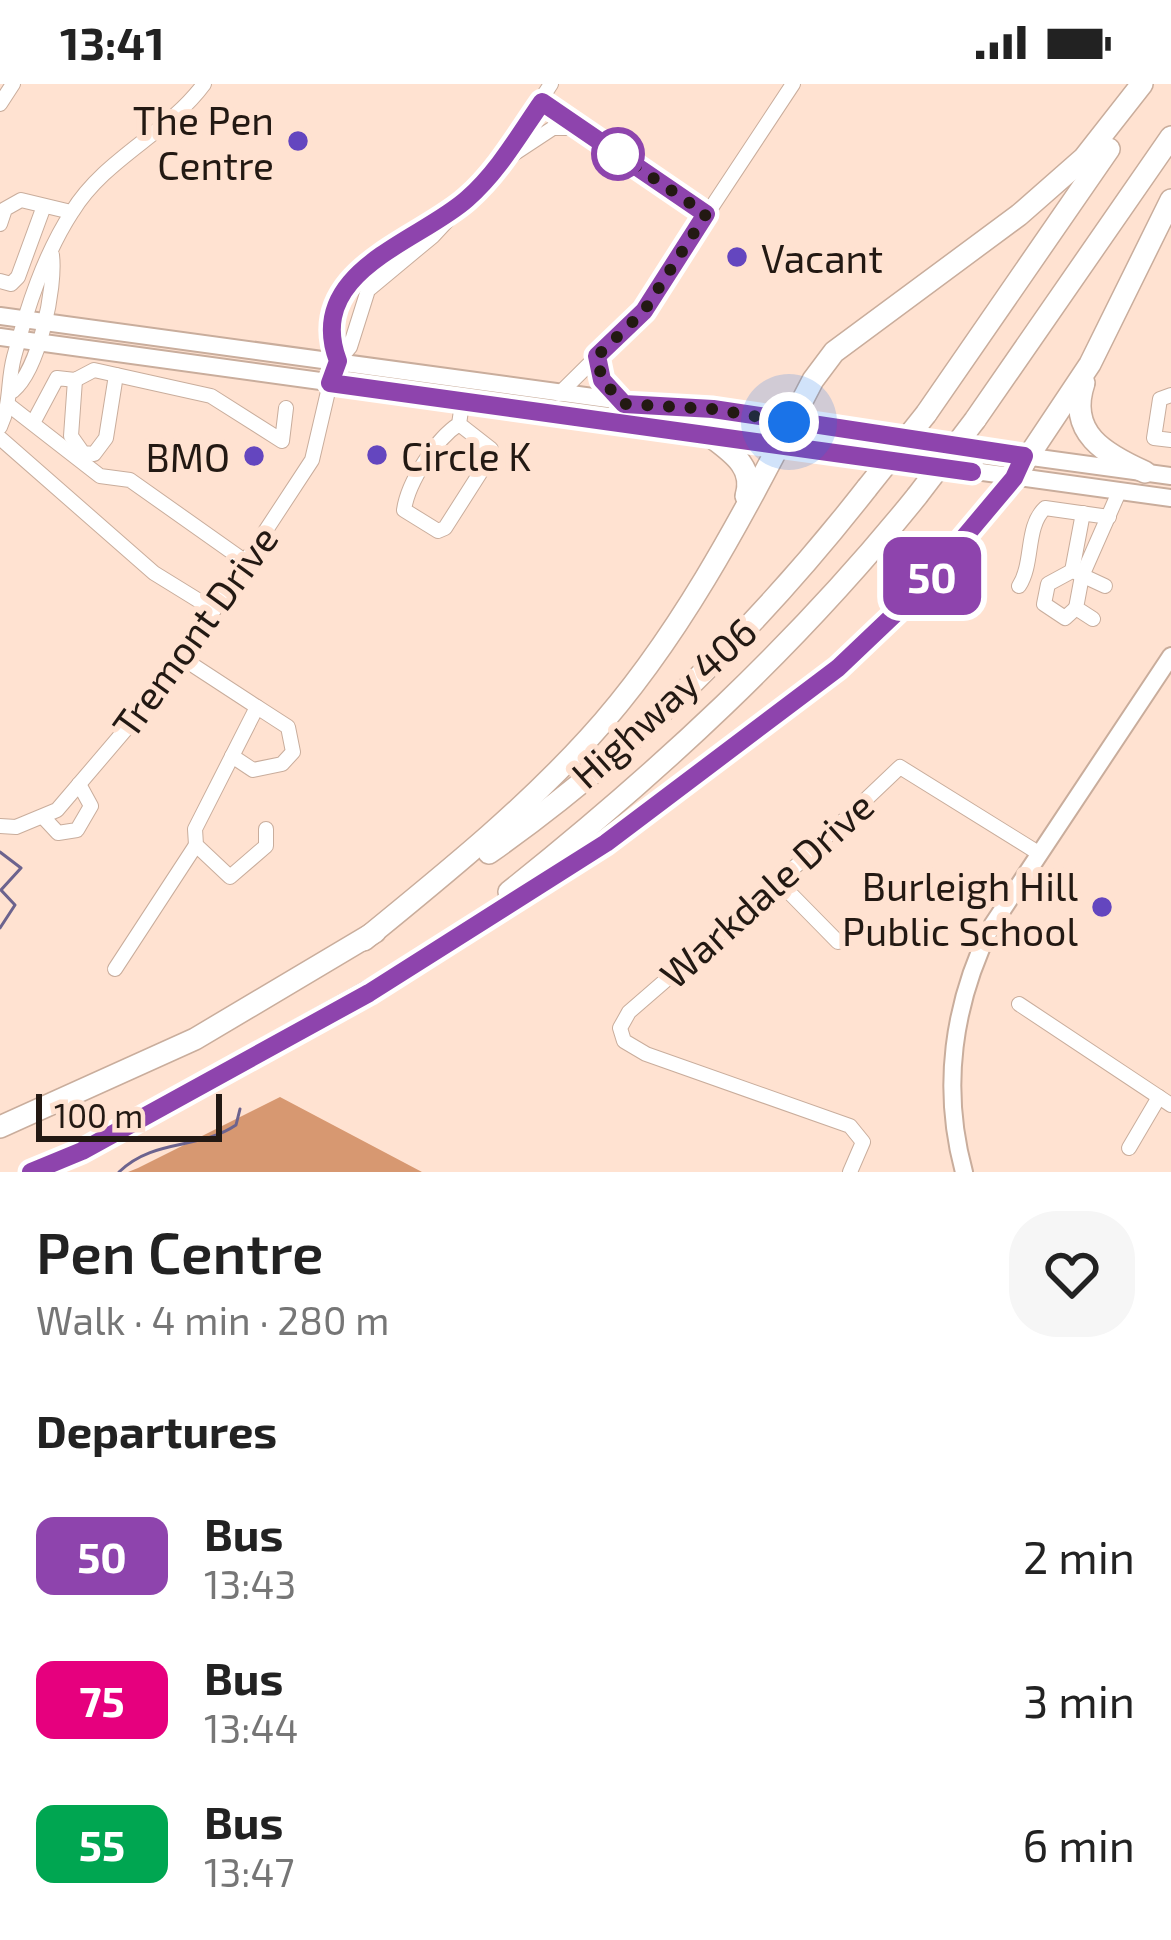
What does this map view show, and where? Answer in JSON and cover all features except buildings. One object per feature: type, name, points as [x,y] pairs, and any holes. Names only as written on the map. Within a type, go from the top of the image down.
[{"type":"highway","points":[[364,940],[502,825],[592,735],[699,589],[789,422],[834,352],[1052,187],[1084,158],[1142,84]]},
{"type":"highway","name":"Highway 406","points":[[0,1127],[195,1039],[364,940],[515,834],[689,687],[807,565],[926,414],[1153,84]]},
{"type":"highway","name":"Highway 406","points":[[31,1172],[82,1151],[369,993],[476,918],[658,766],[780,653],[917,496],[1171,137]]},
{"type":"highway","points":[[1145,472],[1095,445],[1080,421],[1082,389],[1171,200]]},
{"type":"highway","points":[[369,993],[606,843],[838,668],[919,591],[1014,478],[1108,329]]},
{"type":"highway","points":[[710,436],[742,462],[750,485],[743,508]]},
{"type":"main road","points":[[0,316],[624,404],[713,409],[1171,476]]},
{"type":"main road","points":[[0,338],[1171,499]]},
{"type":"main road","points":[[330,383],[338,361]]},
{"type":"main road","points":[[964,1172],[950,1106],[961,1006],[991,927],[1171,656]]},
{"type":"street","points":[[0,104],[13,84]]},
{"type":"street","points":[[0,427],[36,322],[40,272],[71,212],[102,173],[181,116],[204,84]]},
{"type":"street","points":[[498,166],[551,84]]},
{"type":"street","points":[[559,394],[644,311],[793,84]]},
{"type":"street","points":[[542,102],[706,214]]},
{"type":"street","points":[[338,361],[350,347],[368,290],[433,236],[498,166],[540,133],[582,128]]},
{"type":"street","points":[[0,224],[5,209],[21,200],[71,212]]},
{"type":"street","points":[[0,281],[11,284],[18,277],[44,206]]},
{"type":"street","points":[[597,356],[602,380],[624,404]]},
{"type":"street","points":[[33,423],[57,378],[75,380],[94,370],[211,395],[281,441],[286,408]]},
{"type":"street","points":[[75,380],[74,445],[94,454],[102,449],[116,375]]},
{"type":"street","name":"Tremont Drive","points":[[44,818],[79,784],[182,658],[246,562],[312,460],[330,383]]},
{"type":"street","points":[[1171,395],[1160,399],[1154,438],[1171,440]]},
{"type":"street","points":[[12,399],[33,423],[100,476],[130,480],[246,562]]},
{"type":"street","points":[[459,424],[482,437],[490,459],[446,529],[438,531],[404,510],[406,496],[446,433],[459,424],[462,404]]},
{"type":"street","points":[[0,438],[154,573],[214,610]]},
{"type":"street","points":[[1083,513],[1077,574],[1076,608],[1065,618],[1044,604],[1048,584],[1077,574],[1119,492]]},
{"type":"street","points":[[1019,586],[1028,572],[1036,517],[1045,508],[1109,517]]},
{"type":"street","points":[[1077,574],[1105,586]]},
{"type":"street","points":[[1076,608],[1093,619]]},
{"type":"street","points":[[182,658],[288,727],[293,752],[282,764],[253,770],[232,756]]},
{"type":"street","points":[[115,969],[196,845],[195,829],[257,707]]},
{"type":"street","name":"Warkdale Drive","points":[[850,1172],[863,1142],[850,1126],[646,1054],[624,1041],[620,1028],[629,1012],[779,882],[900,767],[1040,854]]},
{"type":"street","points":[[0,826],[44,818],[58,833],[76,830],[91,806],[79,784]]},
{"type":"street","points":[[196,845],[230,878],[266,846],[266,829]]},
{"type":"street","points":[[779,882],[838,941]]},
{"type":"street","points":[[1019,1004],[1165,1101],[1129,1148]]},
{"type":"shaded area","points":[[280,1097],[422,1172],[128,1172],[138,1168]]},
{"type":"waterway","points":[[0,852],[21,868],[1,890],[15,905],[0,928]]},
{"type":"waterway","points":[[119,1172],[147,1154],[222,1133],[236,1125],[240,1109]]},
{"type":"bus line","name":"50","points":[[31,1172],[82,1151],[369,993],[606,843],[838,668],[919,591],[1014,478],[1024,456],[713,409],[624,404],[602,380],[597,356],[644,311],[706,214],[542,102],[498,166],[469,197],[364,267],[350,282],[336,315],[332,344],[338,361],[330,383],[972,472]]},
{"type":"place","name":"The Pen Centre","points":[[298,141]]},
{"type":"place","name":"Vacant","points":[[737,257]]},
{"type":"place","name":"Circle K","points":[[377,455]]},
{"type":"place","name":"BMO","points":[[254,456]]},
{"type":"place","name":"Burleigh Hill Public School","points":[[1102,907]]},
{"type":"route","points":[[618,154],[706,214],[644,311],[597,356],[602,380],[624,404],[713,409],[789,422]]}]
